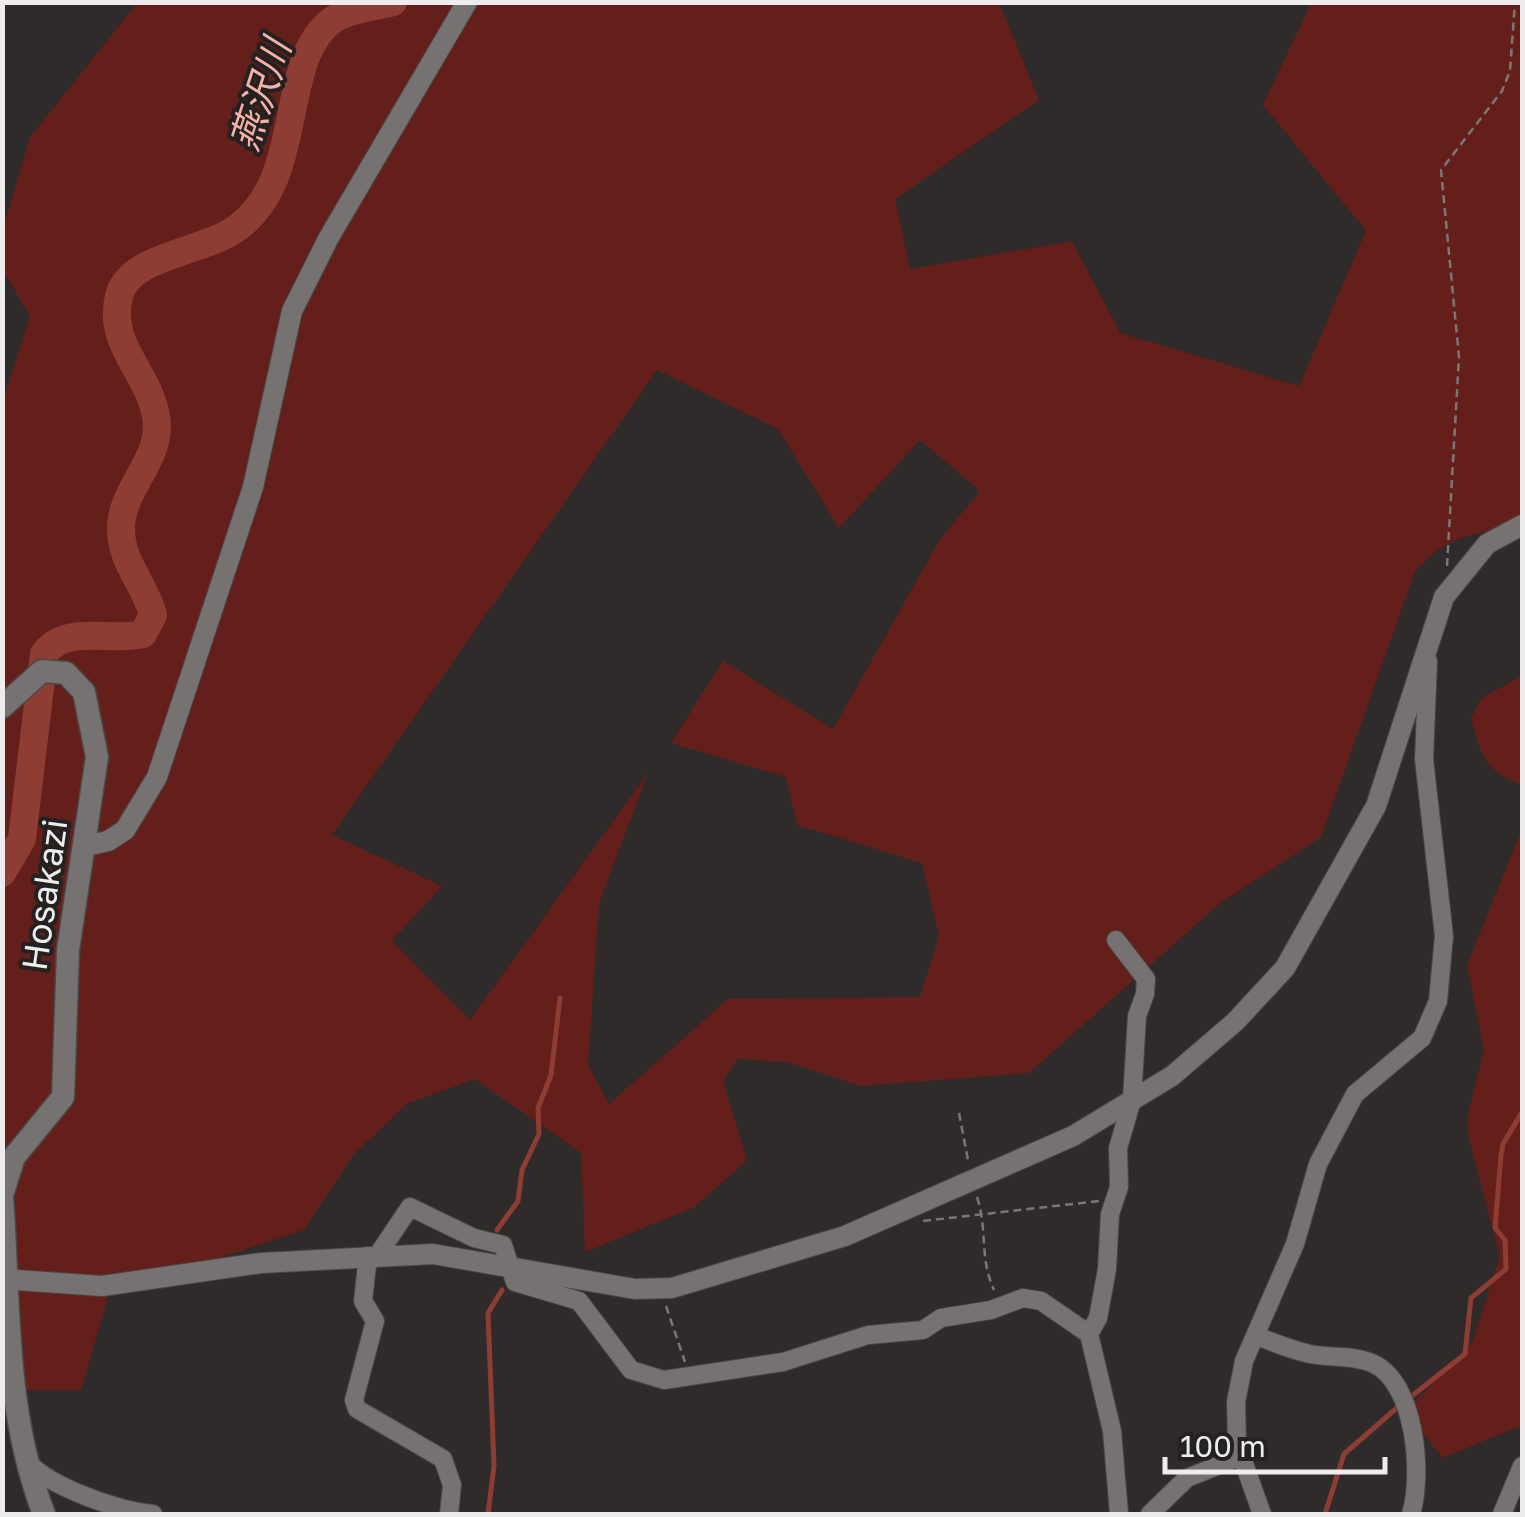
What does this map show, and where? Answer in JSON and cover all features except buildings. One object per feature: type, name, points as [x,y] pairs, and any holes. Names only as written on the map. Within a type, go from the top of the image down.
[{"type":"main road","name":"Hosakazi","points":[[2,707],[49,671],[73,678],[84,692],[95,733],[96,785],[68,950],[63,1097],[14,1157],[2,1196],[4,1335],[26,1460],[44,1514]]},
{"type":"street","points":[[86,846],[125,830],[158,777],[253,488],[292,311],[328,238],[466,2]]},
{"type":"street","points":[[6,1280],[102,1286],[260,1263],[433,1254],[635,1290],[672,1288],[844,1236],[1073,1136],[1172,1076],[1235,1022],[1285,968],[1376,806],[1444,597],[1488,544],[1522,525]]},
{"type":"street","points":[[1262,1514],[1237,1444],[1236,1402],[1244,1360],[1258,1336],[1295,1244],[1318,1164],[1355,1094],[1422,1038],[1438,1001],[1444,936],[1424,759],[1428,648]]},
{"type":"street","points":[[1089,1334],[1098,1318],[1107,1269],[1110,1214],[1118,1187],[1118,1148],[1132,1100],[1137,1016],[1146,979],[1116,940]]},
{"type":"street","points":[[449,1514],[452,1485],[444,1460],[356,1408],[354,1400],[375,1321],[363,1302],[372,1256],[410,1207],[474,1238],[503,1245],[515,1282],[579,1301],[631,1370],[664,1380],[784,1362],[868,1335],[923,1330],[940,1318],[1023,1298],[1041,1301],[1089,1334],[1112,1432],[1119,1514]]},
{"type":"street","points":[[1258,1336],[1311,1354],[1369,1362],[1380,1368],[1408,1412],[1418,1476],[1411,1514]]},
{"type":"street","points":[[1150,1514],[1187,1478],[1242,1456]]},
{"type":"street","points":[[26,1460],[55,1484],[130,1512],[153,1514]]},
{"type":"street","points":[[1502,1514],[1522,1466]]},
{"type":"path","points":[[1444,597],[1459,357],[1441,170],[1502,92],[1510,71],[1516,2]]},
{"type":"path","points":[[959,1113],[986,1238],[982,1263],[1000,1305]]},
{"type":"shaded area","points":[[137,3],[999,3],[1039,100],[895,199],[910,269],[1072,241],[1120,333],[1299,386],[1366,231],[1263,105],[1311,3],[1522,3],[1522,528],[1463,537],[1439,549],[1415,571],[1321,837],[1218,905],[1029,1073],[861,1086],[787,1062],[737,1059],[723,1081],[747,1160],[695,1207],[585,1252],[581,1153],[475,1079],[408,1103],[353,1155],[304,1230],[109,1294],[81,1390],[3,1390],[2,404],[30,316],[3,270],[2,232],[30,137]],"holes":[[[657,370],[778,429],[839,528],[920,440],[980,491],[939,541],[833,729],[723,661],[671,743],[786,777],[797,825],[922,863],[939,936],[920,997],[728,999],[609,1104],[588,1065],[599,903],[648,773],[470,1020],[392,941],[442,886],[332,835]]]},
{"type":"shaded area","points":[[1522,676],[1522,785],[1499,774],[1486,760],[1471,718],[1482,698]]},
{"type":"shaded area","points":[[1522,829],[1522,1430],[1518,1427],[1442,1458],[1406,1410],[1472,1343],[1500,1256],[1469,1139],[1467,1118],[1484,1050],[1467,965]]},
{"type":"waterway","name":"燕沢川","points":[[2,873],[22,839],[44,654],[64,639],[143,634],[153,615],[125,553],[121,530],[127,501],[154,446],[156,416],[152,400],[123,344],[117,313],[119,296],[137,272],[223,236],[259,206],[284,150],[304,61],[316,37],[340,16],[393,2]]},
{"type":"waterway","points":[[497,1230],[518,1201],[522,1170],[539,1134],[538,1108],[551,1075],[560,998]]},
{"type":"waterway","points":[[1408,1399],[1465,1354],[1471,1298],[1506,1269],[1505,1240],[1495,1228],[1501,1155],[1503,1144],[1522,1112]]},
{"type":"waterway","points":[[488,1514],[494,1466],[488,1313],[502,1290]]},
{"type":"waterway","points":[[1325,1514],[1344,1454],[1399,1406]]}]
